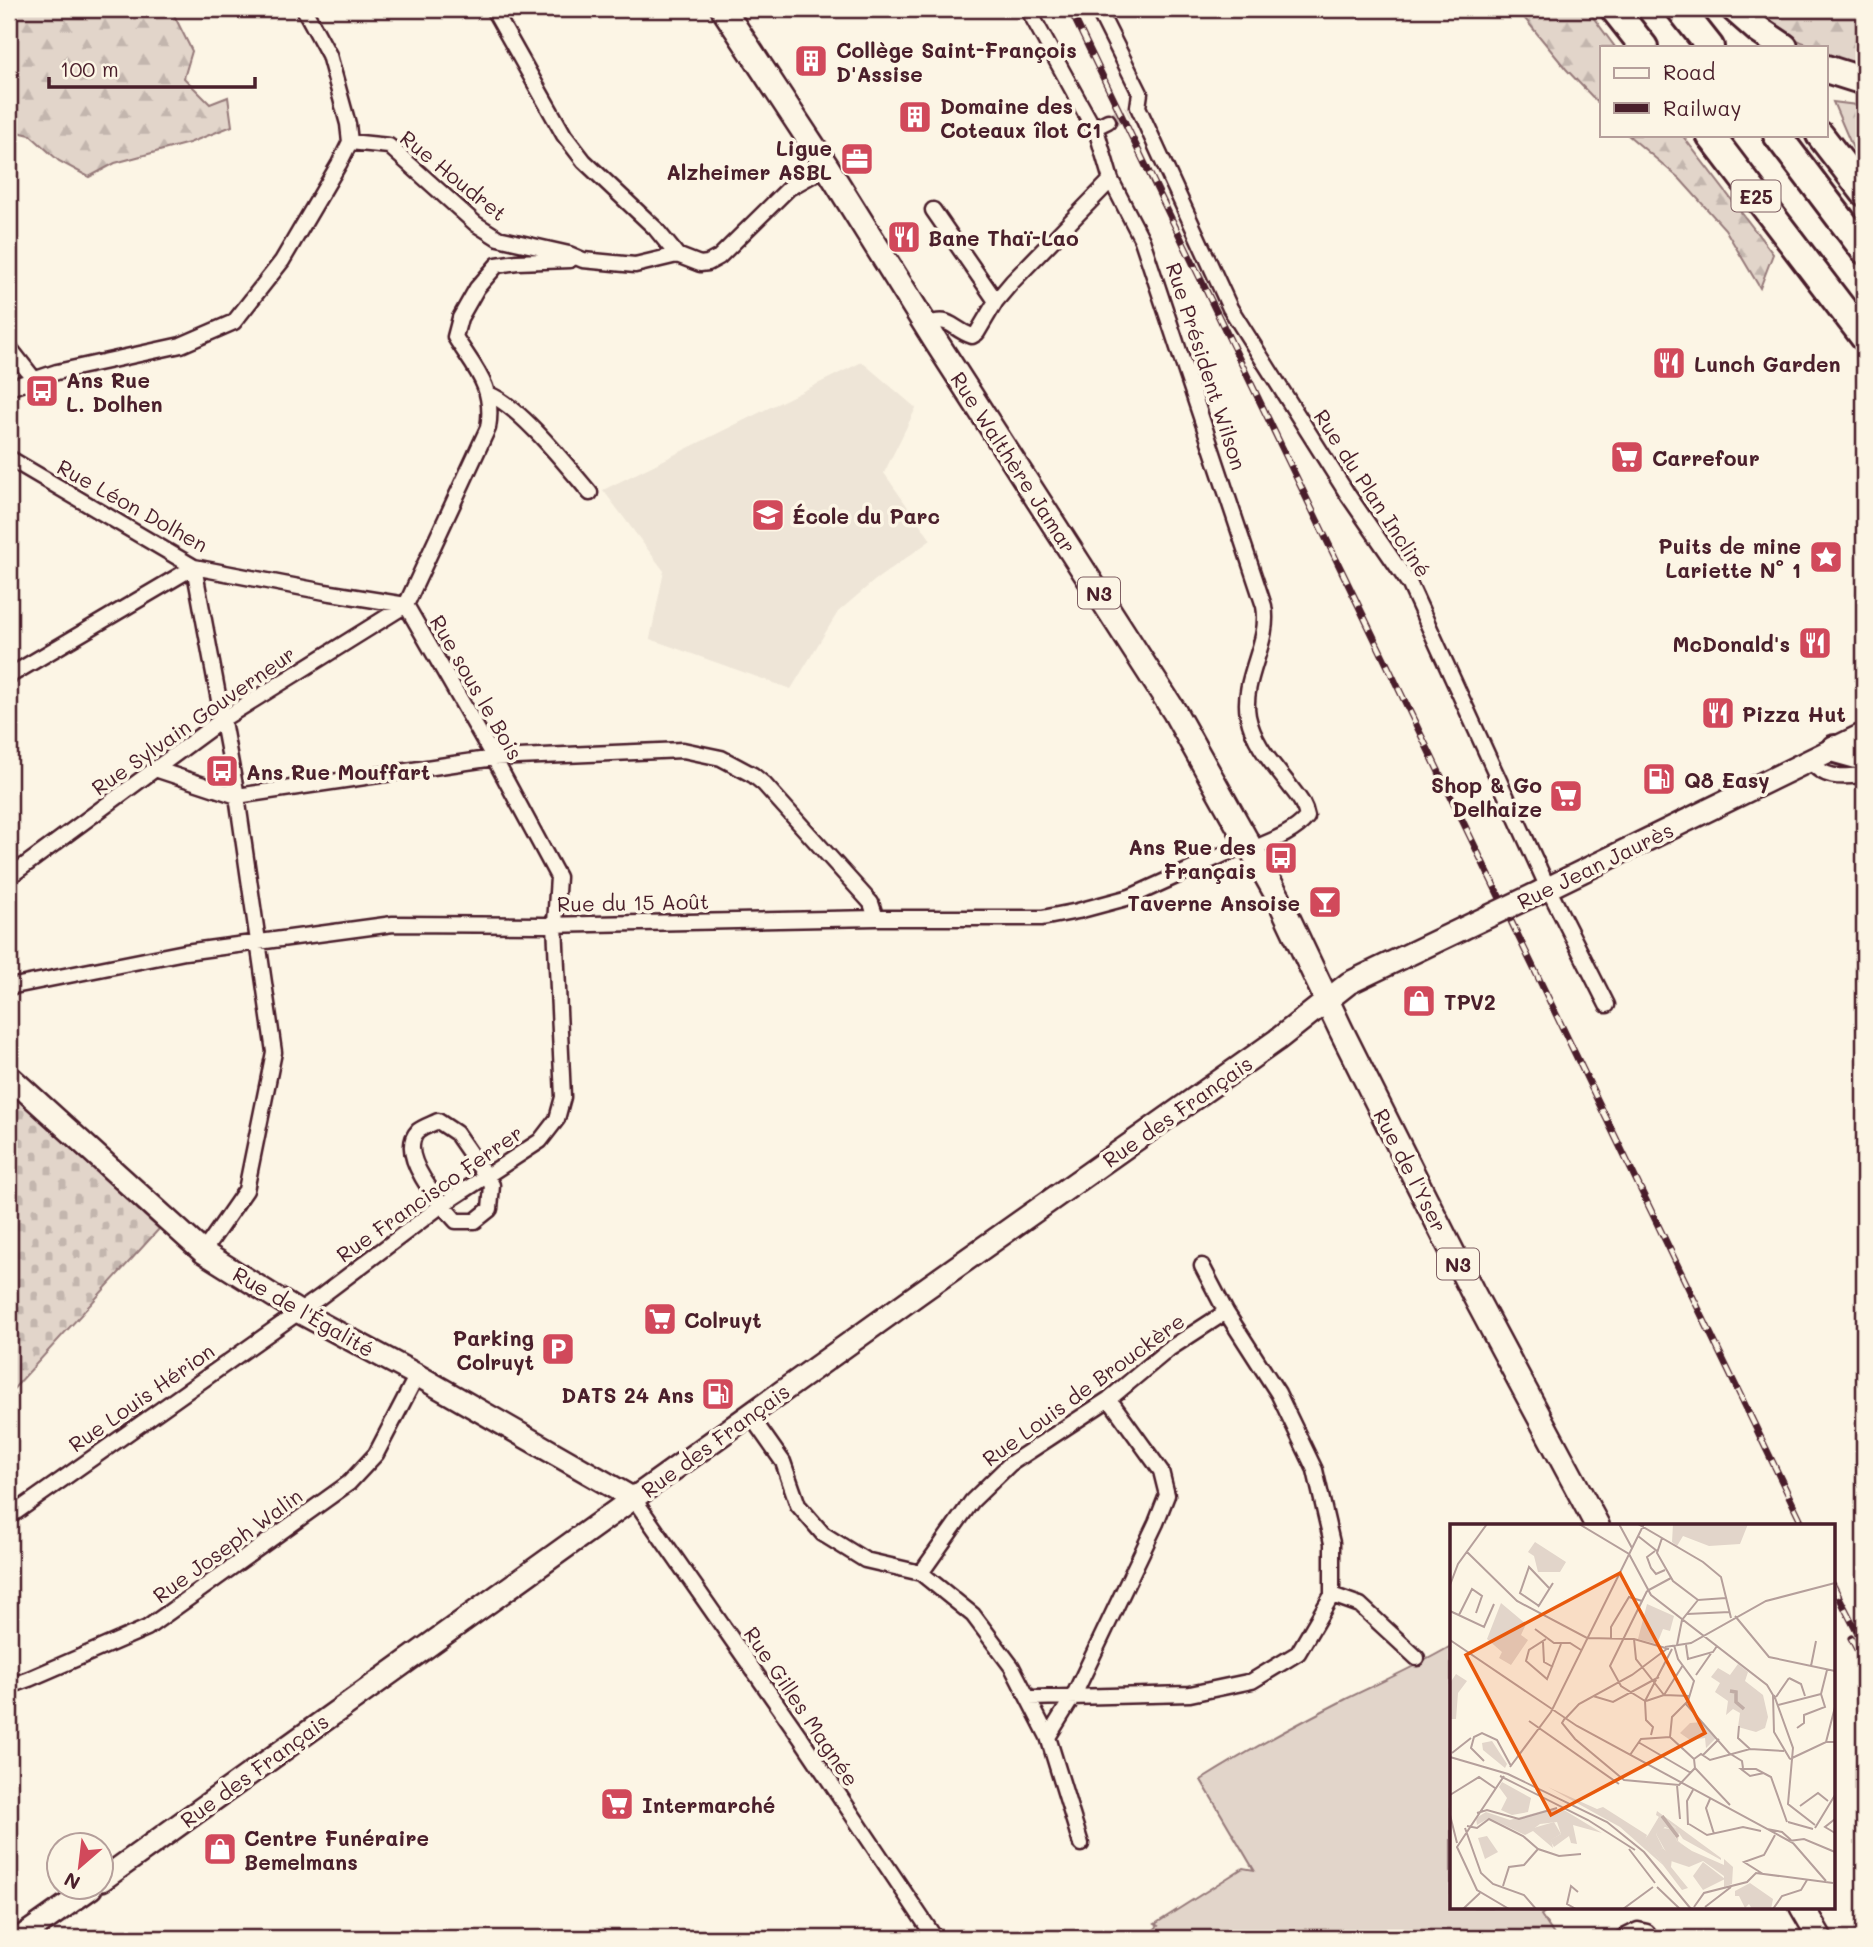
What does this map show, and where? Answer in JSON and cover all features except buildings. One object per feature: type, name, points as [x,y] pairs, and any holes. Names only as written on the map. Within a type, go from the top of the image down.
[{"type":"highway","points":[[1614,9],[1643,46]]},
{"type":"highway","points":[[1680,9],[1709,46]]},
{"type":"highway","points":[[1722,9],[1751,46]]},
{"type":"highway","points":[[1735,9],[1782,46]]},
{"type":"highway","points":[[1828,70],[1864,81]]},
{"type":"highway","name":"E25","points":[[1711,136],[1864,337]]},
{"type":"highway","name":"E25","points":[[1778,136],[1864,250]]},
{"type":"highway","points":[[1821,136],[1864,192]]},
{"type":"highway","points":[[1835,749],[1864,757]]},
{"type":"main road","name":"Rue Walthère Jamar","points":[[723,9],[1174,711],[1278,897],[1328,999]]},
{"type":"main road","name":"Rue Jean Jaurès","points":[[1328,999],[1349,983],[1864,734]]},
{"type":"main road","name":"Rue des Français","points":[[116,1870],[1277,1040],[1328,999]]},
{"type":"main road","name":"Rue de l'Yser","points":[[1328,999],[1472,1291],[1596,1524]]},
{"type":"main road","name":"Rue de l'Égalité","points":[[9,1076],[203,1252],[299,1312],[417,1375],[634,1499]]},
{"type":"main road","points":[[20,1938],[71,1902]]},
{"type":"main road","points":[[1803,1909],[1820,1938]]},
{"type":"street","points":[[9,388],[57,372],[181,345],[234,322],[282,261],[350,142],[348,124],[329,55],[304,9]]},
{"type":"street","points":[[493,9],[564,135],[584,161],[655,228],[677,255]]},
{"type":"street","name":"Rue Président Wilson","points":[[1028,9],[1094,128],[1111,180],[1146,253],[1264,606],[1265,625],[1247,705],[1251,729],[1264,753],[1304,806],[1307,817],[1301,825],[1271,841],[1250,846]]},
{"type":"street","name":"Rue du Plan Incliné","points":[[1098,9],[1140,93],[1133,109],[1230,307],[1348,495],[1410,584],[1544,890],[1607,1005]]},
{"type":"street","points":[[1094,128],[1108,121]]},
{"type":"street","name":"Rue Houdret","points":[[350,142],[389,146],[476,225],[498,238],[569,254],[583,260],[635,265],[677,255],[700,264],[708,263],[719,257],[789,188],[827,167]]},
{"type":"street","points":[[925,325],[939,320],[948,322],[972,337],[977,334],[996,301],[1021,272],[1111,180]]},
{"type":"street","points":[[933,210],[996,301]]},
{"type":"street","name":"Rue sous le Bois","points":[[555,924],[558,877],[495,758],[406,605],[488,428],[491,412],[488,394],[455,337],[460,318],[477,288],[497,265],[583,260]]},
{"type":"street","points":[[9,347],[34,379]]},
{"type":"street","name":"Rue sous le Bois","points":[[488,394],[498,397],[522,417],[590,493]]},
{"type":"street","name":"Rue Léon Dolhen","points":[[9,458],[194,567],[406,605]]},
{"type":"street","points":[[9,676],[194,567],[237,796],[274,1052],[246,1190],[203,1252]]},
{"type":"street","name":"Rue Sylvain Gouverneur","points":[[9,877],[223,719],[406,605]]},
{"type":"street","points":[[155,769],[237,796],[495,758],[684,750],[720,758],[764,784],[871,904],[876,918]]},
{"type":"street","points":[[1810,760],[1817,769],[1838,778],[1864,775]]},
{"type":"street","name":"Rue du 15 Août","points":[[9,987],[185,953],[393,924],[1042,918],[1130,897],[1250,846]]},
{"type":"street","name":"Rue Francisco Ferrer","points":[[299,1312],[442,1205],[540,1141],[557,1119],[563,1097],[555,924]]},
{"type":"street","points":[[438,1121],[456,1133],[492,1185],[490,1209],[475,1221],[456,1221],[442,1205],[416,1166],[411,1148],[418,1132],[438,1121]]},
{"type":"street","points":[[1029,1698],[1190,1694],[1252,1681],[1298,1653],[1332,1595],[1332,1543],[1315,1470],[1278,1393],[1226,1312],[1202,1266]]},
{"type":"street","name":"Rue Louis Hérion","points":[[9,1517],[299,1312]]},
{"type":"street","name":"Rue Louis de Brouckère","points":[[921,1573],[972,1501],[1010,1464],[1109,1399],[1170,1349],[1226,1312]]},
{"type":"street","name":"Rue Joseph Walin","points":[[9,1681],[18,1683],[29,1679],[147,1628],[349,1483],[376,1454],[417,1375]]},
{"type":"street","points":[[1048,1737],[1074,1695],[1167,1495],[1161,1471],[1109,1399]]},
{"type":"street","points":[[750,1415],[783,1462],[798,1505],[823,1534],[865,1560],[921,1573],[973,1615],[1012,1667],[1048,1737],[1081,1844]]},
{"type":"street","name":"Rue Gilles Magnée","points":[[634,1499],[800,1737],[934,1938]]},
{"type":"street","points":[[1332,1595],[1360,1605],[1417,1658]]},
{"type":"street","points":[[1622,1938],[1638,1930],[1647,1932],[1651,1938]]},
{"type":"shaded area","name":"École du Parc","points":[[862,362],[916,408],[884,473],[931,540],[874,581],[838,612],[791,689],[650,639],[664,571],[603,490]]},
{"type":"green space","points":[[9,9],[127,9],[174,15],[192,51],[184,78],[210,104],[228,97],[232,126],[189,143],[115,163],[89,177],[59,161],[30,135],[9,130]]},
{"type":"green space","points":[[1517,9],[1587,9],[1614,46],[1600,46],[1600,105],[1566,69]]},
{"type":"green space","points":[[1754,9],[1864,9],[1864,70],[1828,54],[1828,46],[1806,43],[1779,28]]},
{"type":"green space","points":[[1833,102],[1864,106],[1864,166],[1857,158]]},
{"type":"green space","points":[[1629,136],[1683,136],[1773,254],[1760,288],[1725,229],[1680,179]]},
{"type":"green space","points":[[9,1091],[159,1229],[9,1394]]},
{"type":"green space","points":[[1450,1647],[1450,1909],[1548,1909],[1541,1915],[1556,1938],[1145,1938],[1158,1926],[1155,1924],[1243,1868],[1254,1870],[1201,1780],[1291,1728]]},
{"type":"tunnel","points":[[1108,121],[1128,112]]},
{"type":"railway","points":[[1070,9],[1803,1524]]},
{"type":"railway","points":[[1834,1587],[1864,1646]]},
{"type":"railway","points":[[1851,1638],[1864,1663]]},
{"type":"place","name":"Collège Saint-François D'Assise","points":[[811,61]]},
{"type":"place","name":"Domaine des Coteaux îlot C1","points":[[915,117]]},
{"type":"place","name":"Ligue Alzheimer ASBL","points":[[857,159]]},
{"type":"place","name":"Bane Thaï-Lao","points":[[904,237]]},
{"type":"place","name":"Lunch Garden","points":[[1669,363]]},
{"type":"place","name":"Ans Rue L. Dolhen","points":[[42,391]]},
{"type":"place","name":"Carrefour","points":[[1627,457]]},
{"type":"place","name":"École du Parc","points":[[768,515]]},
{"type":"place","name":"Puits de mine Lariette N° 1","points":[[1826,557]]},
{"type":"place","name":"McDonald's","points":[[1815,643]]},
{"type":"place","name":"Pizza Hut","points":[[1718,713]]},
{"type":"place","name":"Ans Rue Mouffart","points":[[222,771]]},
{"type":"place","name":"Q8 Easy","points":[[1659,779]]},
{"type":"place","name":"Shop & Go Delhaize","points":[[1566,796]]},
{"type":"place","name":"Ans Rue des Français","points":[[1281,858]]},
{"type":"place","name":"Taverne Ansoise","points":[[1325,902]]},
{"type":"place","name":"TPV2","points":[[1419,1001]]},
{"type":"place","name":"Colruyt","points":[[660,1319]]},
{"type":"place","name":"Parking Colruyt","points":[[558,1349]]},
{"type":"place","name":"DATS 24 Ans","points":[[718,1394]]},
{"type":"place","name":"Intermarché","points":[[617,1804]]},
{"type":"place","name":"Centre Funéraire Bemelmans","points":[[220,1849]]}]
